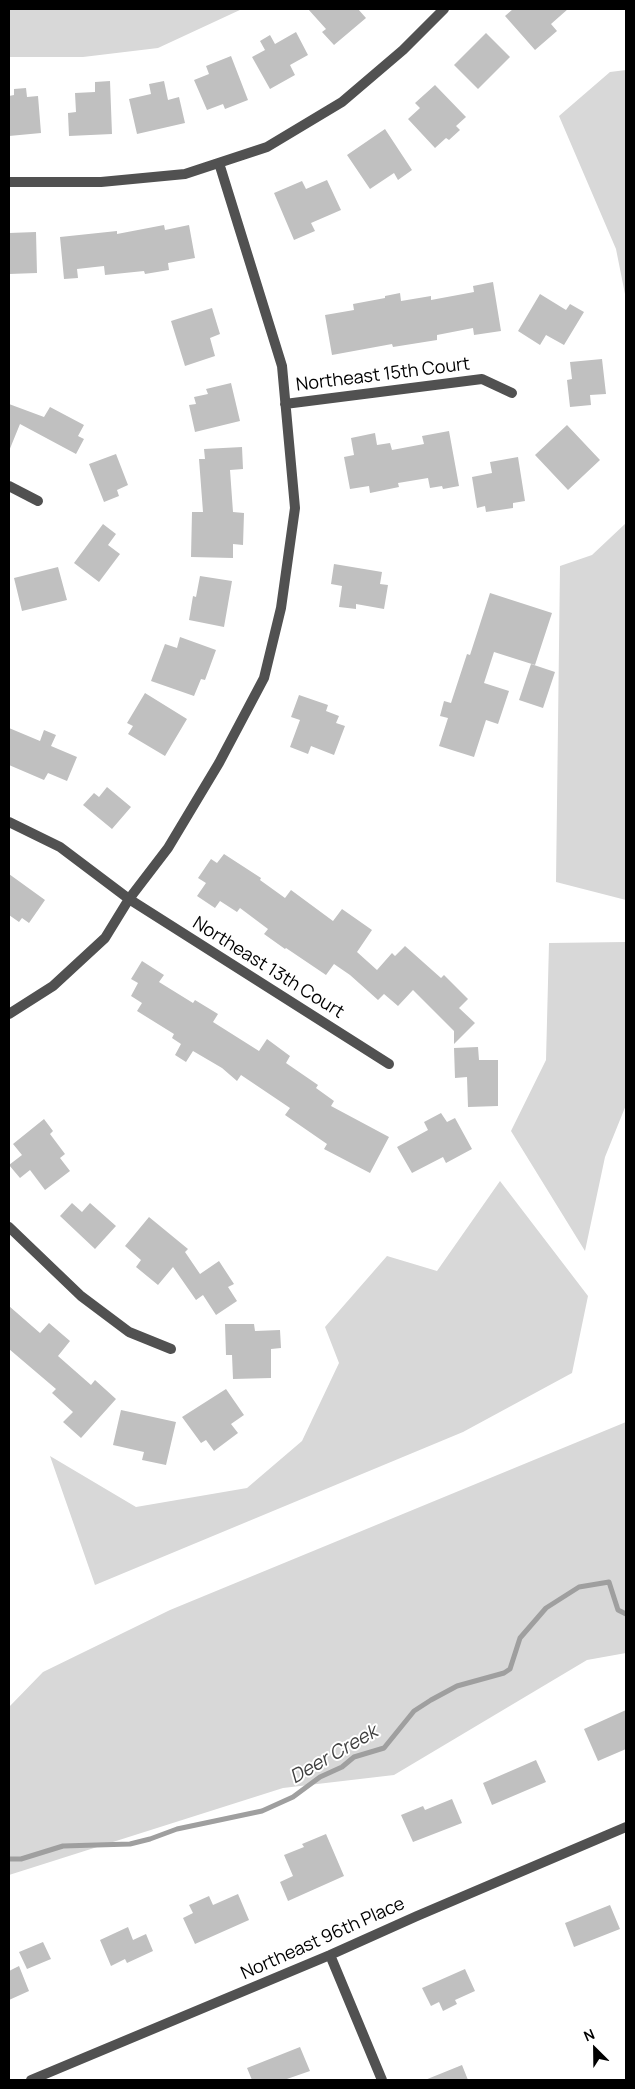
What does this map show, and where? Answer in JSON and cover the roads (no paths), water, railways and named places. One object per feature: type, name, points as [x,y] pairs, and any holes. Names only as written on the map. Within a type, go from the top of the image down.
[{"type":"street","points":[[9,182],[101,182],[185,174],[267,147],[342,102],[403,50],[444,9]]},
{"type":"street","points":[[9,1014],[53,986],[105,938],[129,899],[168,848],[219,763],[264,678],[281,608],[295,508],[282,366],[219,163]]},
{"type":"street","name":"Northeast 15th Court","points":[[285,404],[482,379],[512,393]]},
{"type":"street","points":[[9,486],[38,500]]},
{"type":"street","name":"Northeast 13th Court","points":[[9,822],[60,847],[129,899],[389,1064]]},
{"type":"street","points":[[9,1227],[81,1296],[129,1332],[171,1349]]},
{"type":"street","name":"Northeast 96th Place","points":[[31,2080],[330,1956],[418,1916],[626,1827]]},
{"type":"street","points":[[330,1956],[382,2080]]},
{"type":"waterway","name":"Deer Creek","points":[[9,1859],[21,1859],[63,1846],[130,1844],[177,1829],[262,1811],[293,1797],[320,1777],[342,1767],[354,1757],[384,1748],[414,1711],[431,1700],[457,1686],[504,1673],[510,1669],[520,1638],[546,1608],[579,1587],[609,1582],[618,1610],[626,1614]]}]
